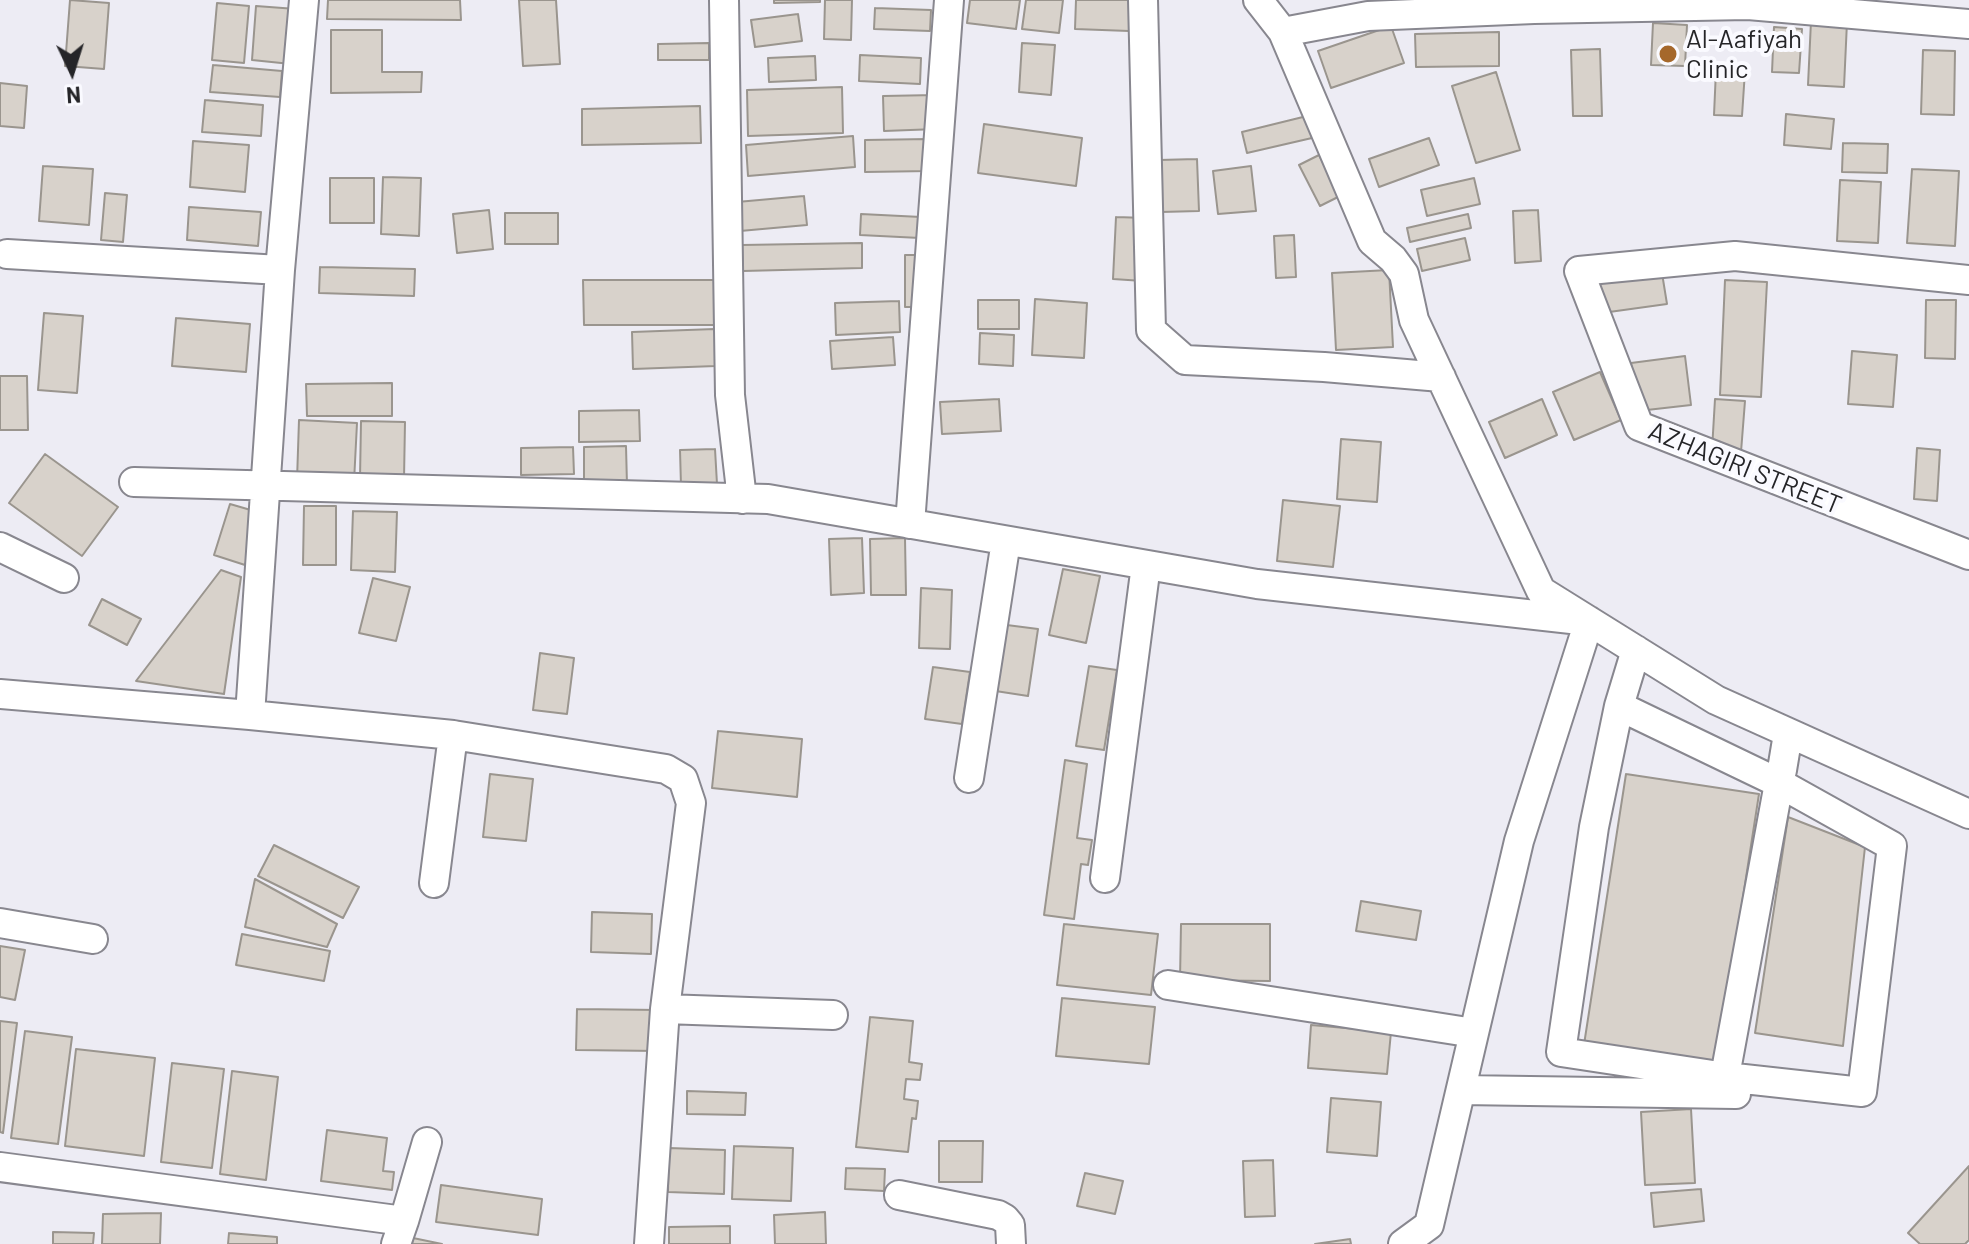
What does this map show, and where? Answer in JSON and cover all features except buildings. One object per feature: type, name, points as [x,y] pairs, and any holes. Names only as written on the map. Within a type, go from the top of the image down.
[{"type":"street","points":[[250,715],[280,270],[304,0]]},
{"type":"street","points":[[724,0],[730,395],[742,499]]},
{"type":"street","points":[[910,524],[949,0]]},
{"type":"street","points":[[1143,0],[1151,330],[1185,360],[1441,377]]},
{"type":"street","points":[[1258,0],[1283,32],[1372,241],[1393,259],[1404,274],[1414,320],[1541,591],[1716,700],[1969,814]]},
{"type":"street","points":[[1283,32],[1368,16],[1748,5],[1969,24]]},
{"type":"street","points":[[7,254],[280,270]]},
{"type":"street","name":"AZHAGIRI STREET","points":[[1969,280],[1735,256],[1579,271],[1639,426],[1969,555]]},
{"type":"street","points":[[134,482],[768,499],[1257,584],[1589,621]]},
{"type":"street","points":[[969,778],[1006,541]]},
{"type":"street","points":[[0,547],[64,578]]},
{"type":"street","points":[[1105,878],[1146,565]]},
{"type":"street","points":[[1403,1244],[1436,1235],[1461,1090],[1519,841],[1589,621]]},
{"type":"street","points":[[1636,650],[1619,706],[1594,827],[1561,1052],[1731,1086]]},
{"type":"street","points":[[0,694],[453,735],[666,769],[683,779],[691,803],[665,1009],[649,1244]]},
{"type":"street","points":[[1461,1090],[1731,1086],[1862,1092],[1892,846],[1779,783],[1619,706]]},
{"type":"street","points":[[1731,1086],[1788,734]]},
{"type":"street","points":[[434,883],[453,735]]},
{"type":"street","points":[[0,923],[93,939]]},
{"type":"street","points":[[1168,985],[1474,1033]]},
{"type":"street","points":[[665,1009],[833,1015]]},
{"type":"street","points":[[0,1167],[400,1233],[427,1142]]},
{"type":"street","points":[[899,1195],[998,1215],[1010,1225],[1011,1244]]},
{"type":"place","name":"Al-Aafiyah Clinic","points":[[1668,54]]}]
